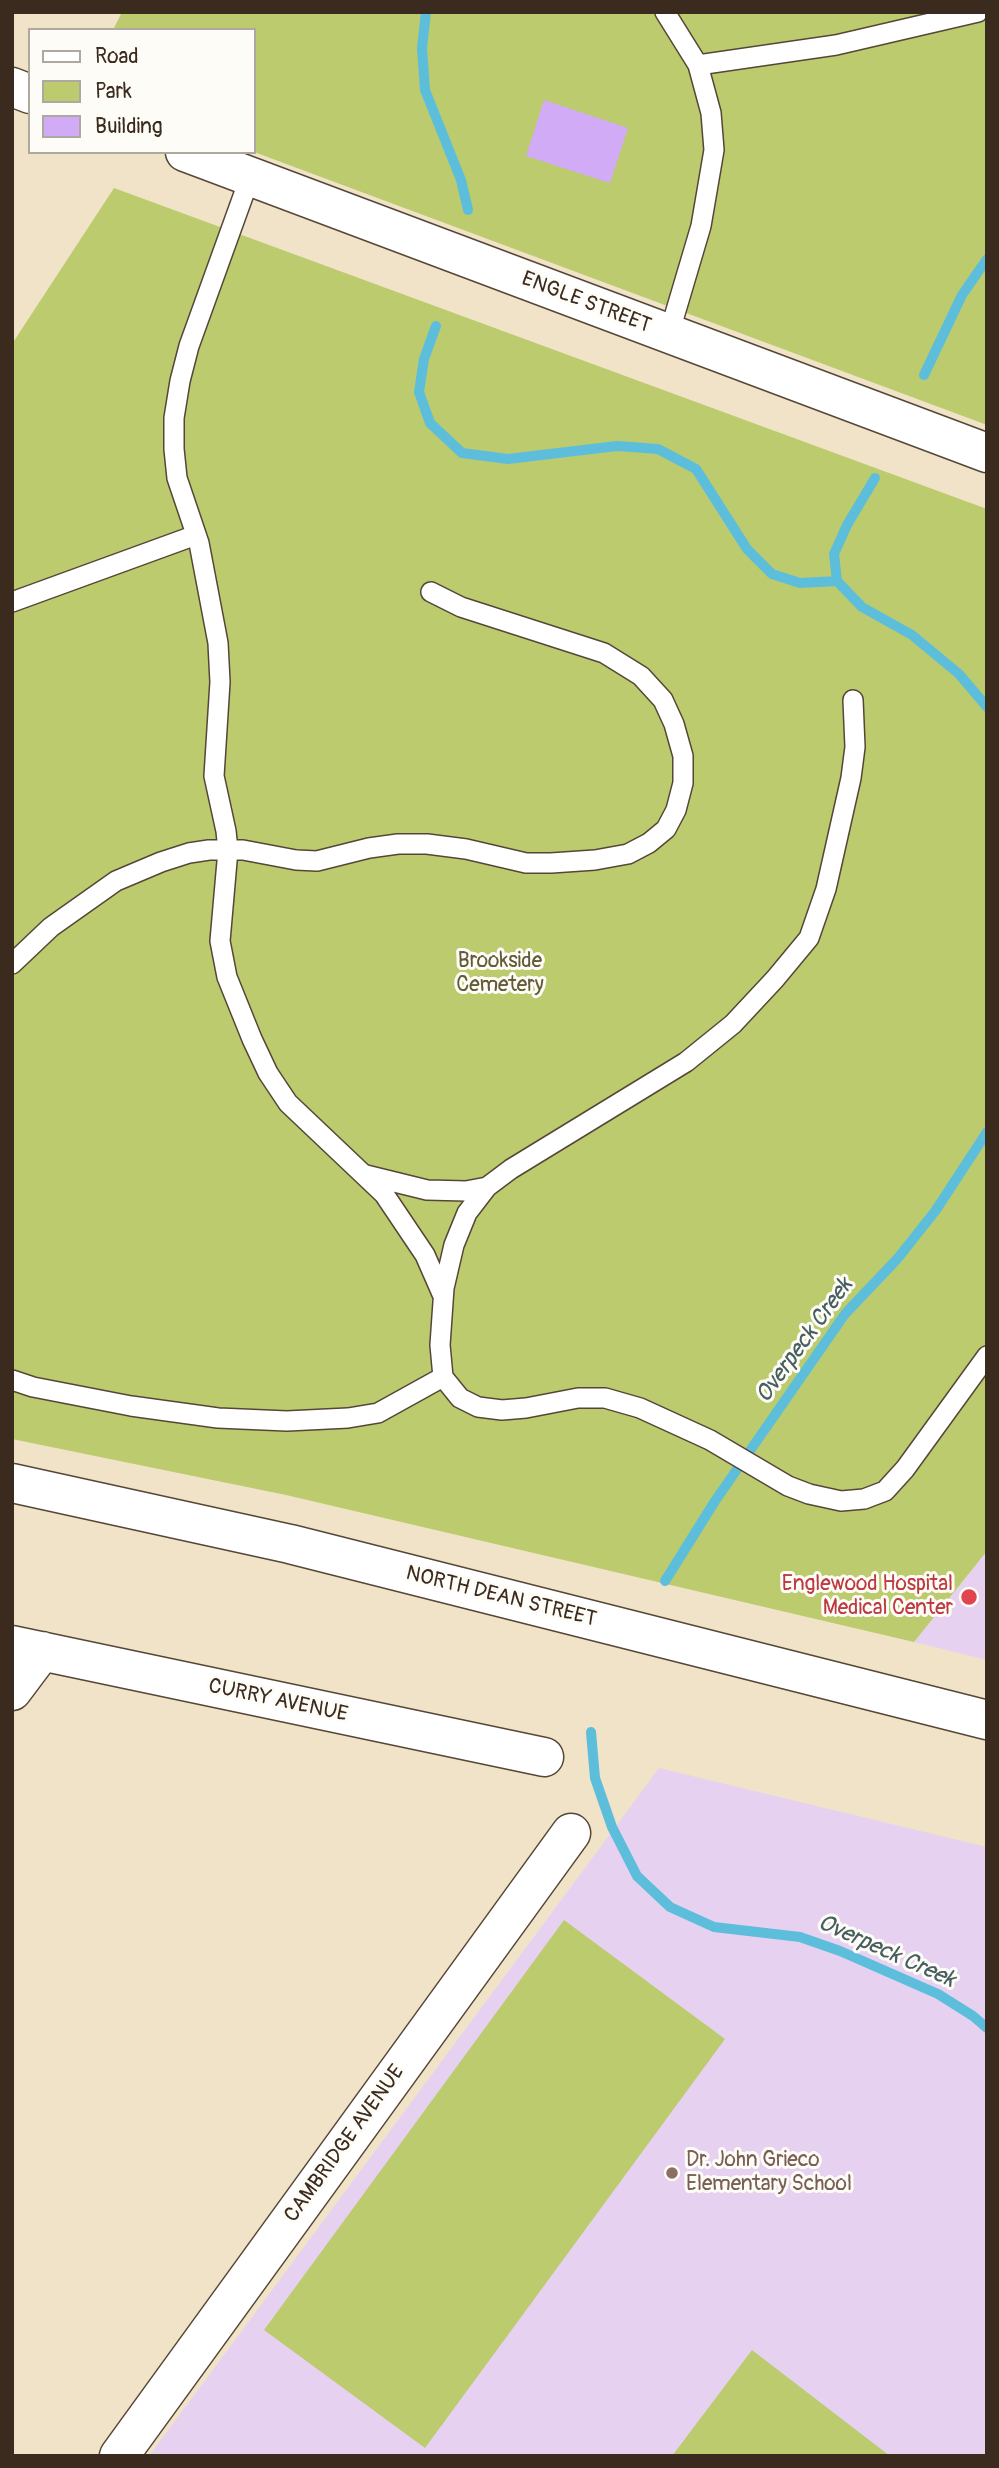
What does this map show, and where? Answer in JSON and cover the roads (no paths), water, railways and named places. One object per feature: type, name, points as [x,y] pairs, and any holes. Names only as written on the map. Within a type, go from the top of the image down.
[{"type":"main road","name":"ENGLE STREET","points":[[190,154],[987,453]]},
{"type":"main road","name":"NORTH DEAN STREET","points":[[12,1483],[290,1544],[987,1720]]},
{"type":"main road","points":[[12,1690],[27,1648]]},
{"type":"main road","name":"CURRY AVENUE","points":[[27,1648],[544,1757]]},
{"type":"main road","name":"CAMBRIDGE AVENUE","points":[[118,2456],[571,1833]]},
{"type":"lane","points":[[665,12],[698,65],[711,113],[714,150],[701,226],[668,334]]},
{"type":"lane","points":[[698,65],[836,45],[978,12]]},
{"type":"lane","points":[[250,177],[189,346],[174,418],[177,478],[196,535],[218,643],[220,682],[214,776],[228,850],[220,941],[228,977],[268,1073],[288,1103],[384,1194],[408,1227],[437,1277],[443,1297]]},
{"type":"lane","points":[[12,602],[196,535]]},
{"type":"lane","points":[[12,964],[51,927],[116,881],[189,853],[243,850],[317,861],[369,848],[427,844],[466,849],[526,863],[551,863],[595,860],[628,854],[649,843],[666,829],[676,810],[683,783],[683,756],[674,724],[663,700],[641,676],[604,653],[485,615],[431,592]]},
{"type":"lane","points":[[853,700],[855,747],[851,778],[826,888],[808,937],[775,979],[733,1024],[686,1062],[487,1186],[467,1213],[454,1245],[443,1297],[440,1345],[443,1377],[460,1398],[478,1407],[511,1409],[578,1398],[605,1398],[640,1408],[710,1440],[788,1486],[808,1494],[841,1501],[864,1499],[885,1490],[905,1469],[987,1356]]},
{"type":"lane","points":[[361,1174],[427,1190],[466,1191],[487,1186]]},
{"type":"lane","points":[[12,1380],[33,1387],[131,1406],[218,1418],[287,1420],[348,1418],[378,1413],[443,1377]]},
{"type":"waterway","name":"Overpeck Creek","points":[[426,12],[422,48],[425,90],[461,180],[468,210]]},
{"type":"waterway","points":[[924,375],[962,295],[987,259]]},
{"type":"waterway","name":"Overpeck Creek","points":[[436,326],[424,359],[419,392],[430,423],[462,453],[508,459],[617,446],[658,449],[696,469],[747,549],[772,574],[800,583],[837,581],[862,607],[912,635],[959,674],[987,707]]},
{"type":"waterway","points":[[837,581],[834,554],[847,525],[875,478]]},
{"type":"waterway","name":"Overpeck Creek","points":[[665,1581],[715,1501],[845,1314],[898,1258],[936,1210],[987,1132]]},
{"type":"waterway","name":"Overpeck Creek","points":[[591,1732],[595,1778],[612,1827],[637,1876],[670,1907],[714,1927],[800,1937],[840,1951],[938,1994],[987,2028]]},
{"type":"place","name":"Englewood Hospital Medical Center","points":[[969,1597]]},
{"type":"place","name":"Dr. John Grieco Elementary School","points":[[672,2173]]},
{"type":"park label","name":"Brookside Cemetery","points":[[500,974]]}]
